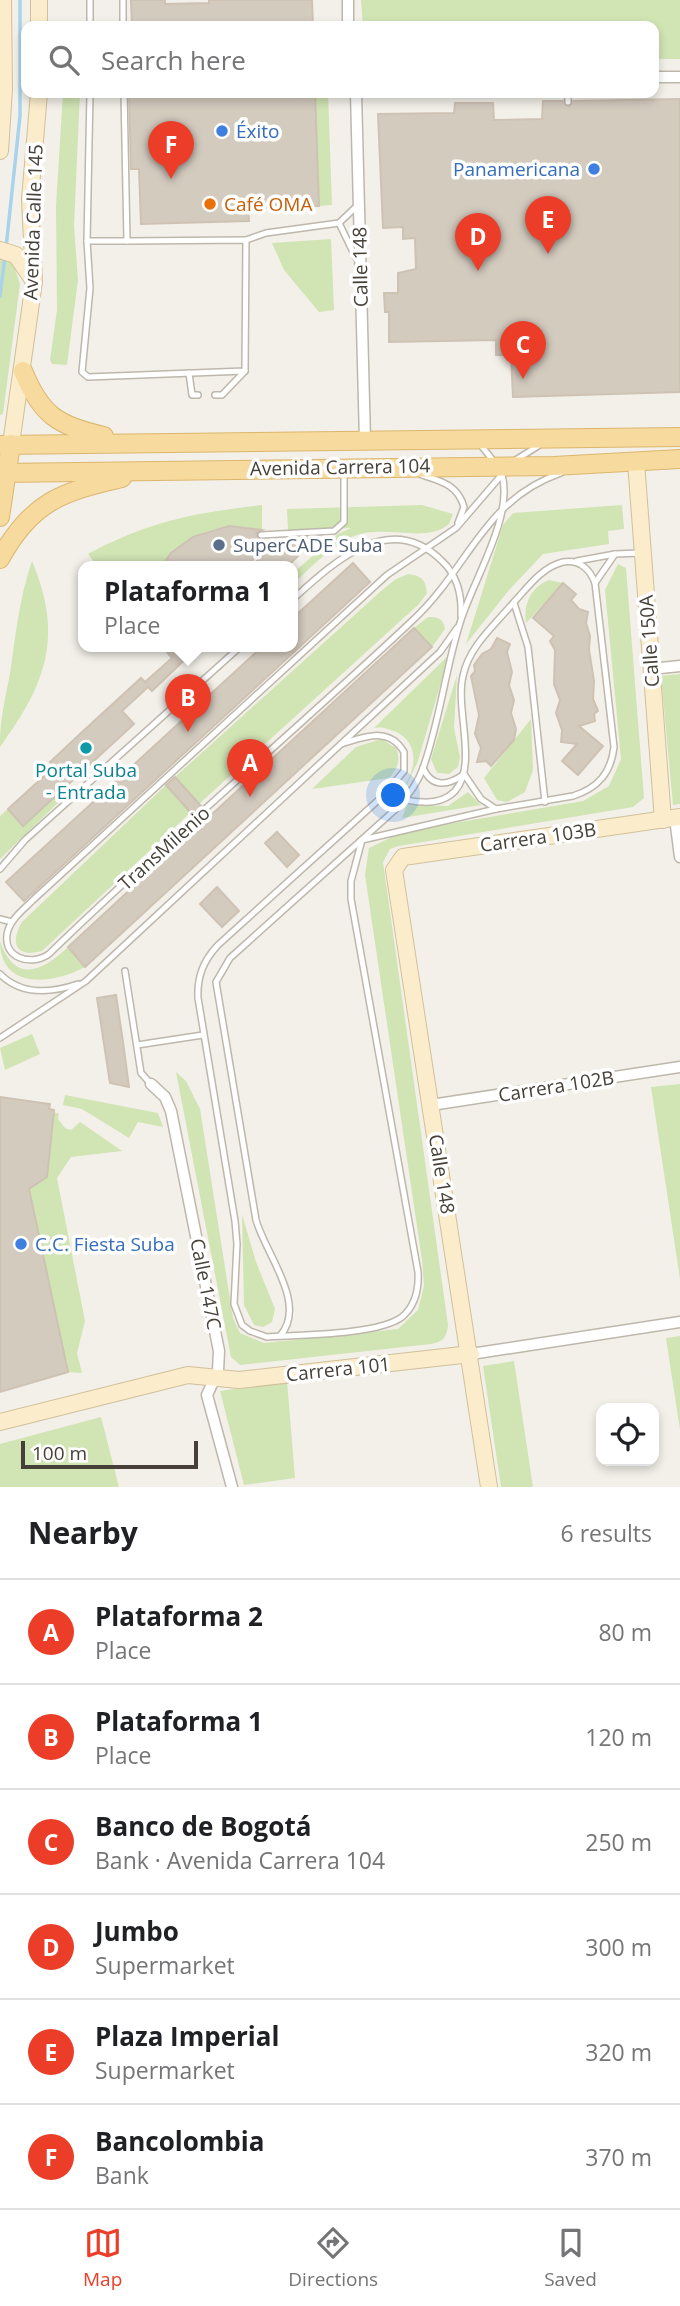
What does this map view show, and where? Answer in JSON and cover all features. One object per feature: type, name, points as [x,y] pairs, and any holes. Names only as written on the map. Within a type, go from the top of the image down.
[{"type":"main road","points":[[23,370],[37,402],[63,424],[131,441]]},
{"type":"main road","name":"Avenida Carrera 104","points":[[6,445],[131,441],[474,441],[680,437]]},
{"type":"main road","points":[[554,466],[546,463],[539,454],[543,445],[555,440]]},
{"type":"main road","name":"Avenida Calle 145","points":[[0,517],[6,445]]},
{"type":"main road","name":"Avenida Carrera 104","points":[[4,473],[344,467],[503,469],[680,459]]},
{"type":"main road","points":[[0,559],[20,527],[48,501],[77,488],[158,469]]},
{"type":"street","name":"Avenida Calle 145","points":[[0,151],[3,0]]},
{"type":"street","points":[[39,0],[39,21]]},
{"type":"street","points":[[348,0],[348,21]]},
{"type":"street","points":[[659,77],[680,77]]},
{"type":"street","name":"Avenida Calle 145","points":[[6,445],[23,370],[34,282],[30,200],[39,98]]},
{"type":"street","name":"Calle 148","points":[[356,98],[365,441]]},
{"type":"street","points":[[6,251],[26,267],[34,282]]},
{"type":"street","name":"Calle 150A","points":[[636,462],[651,669],[680,857]]},
{"type":"street","points":[[651,669],[680,666]]},
{"type":"street","name":"Carrera 103B","points":[[397,861],[411,855],[673,818]]},
{"type":"street","name":"Calle 148","points":[[397,861],[394,878],[471,1354],[489,1487]]},
{"type":"street","name":"Carrera 102B","points":[[431,1105],[680,1067]]},
{"type":"street","name":"Calle 147C","points":[[151,1084],[165,1097],[178,1144],[219,1351],[215,1376],[208,1395],[232,1487]]},
{"type":"street","name":"Carrera 101","points":[[0,1422],[188,1375],[239,1380],[471,1354],[680,1322]]},
{"type":"lane","points":[[90,0],[90,21]]},
{"type":"lane","points":[[123,0],[123,21]]},
{"type":"lane","points":[[90,98],[87,241],[90,288],[82,372],[88,377],[245,372]]},
{"type":"lane","points":[[124,98],[127,241]]},
{"type":"lane","points":[[87,241],[246,240],[266,233],[339,223],[360,203]]},
{"type":"lane","points":[[339,223],[360,269]]},
{"type":"lane","points":[[215,395],[222,396],[245,372],[246,240]]},
{"type":"lane","points":[[189,373],[192,395],[198,395]]},
{"type":"lane","points":[[0,919],[12,922],[369,591],[405,562],[456,528],[503,469],[527,452],[555,440]]},
{"type":"lane","points":[[280,1336],[291,1317],[290,1301],[256,1220],[216,982],[230,958],[404,800],[423,768],[460,622],[489,550],[501,508],[503,469],[484,447],[474,441]]},
{"type":"lane","name":"TransMilenio","points":[[12,922],[6,939],[12,954],[25,962],[33,962],[49,954],[414,620],[454,574],[501,508],[531,486],[589,465]]},
{"type":"lane","points":[[261,534],[334,531],[344,522],[344,467]]},
{"type":"lane","points":[[396,467],[441,480],[457,491],[464,507],[456,528]]},
{"type":"lane","points":[[0,1038],[86,981],[440,652],[460,622],[461,593],[454,574],[428,549],[395,539],[367,544],[335,562],[298,595]]},
{"type":"lane","points":[[384,795],[404,800],[439,801],[454,791],[464,774],[463,676],[474,650],[531,583],[552,566],[615,554],[643,553]]},
{"type":"lane","points":[[595,583],[615,554]]},
{"type":"lane","points":[[362,839],[585,792],[602,779],[612,758],[595,583],[588,570],[575,562]]},
{"type":"lane","points":[[514,603],[528,647],[545,802]]},
{"type":"lane","points":[[0,869],[25,840],[233,652]]},
{"type":"lane","points":[[341,744],[376,734],[391,737],[400,744],[405,758],[404,771],[384,795],[212,952],[202,969],[198,988],[203,1035],[235,1222],[236,1315],[242,1325],[257,1335],[345,1331],[391,1323],[412,1304],[418,1284],[351,899],[351,881],[362,839]]},
{"type":"lane","points":[[423,768],[427,776],[438,784],[449,783],[464,774]]},
{"type":"lane","points":[[464,774],[481,799],[496,809]]},
{"type":"lane","points":[[125,971],[141,1073],[151,1084]]},
{"type":"lane","points":[[0,974],[17,986],[43,992],[86,981]]},
{"type":"lane","points":[[136,1045],[203,1035]]},
{"type":"green space","points":[[361,0],[680,0],[680,59],[659,59],[659,21],[363,21]]},
{"type":"green space","points":[[63,98],[80,98],[74,226],[78,280],[67,365],[52,364],[50,360],[57,310],[56,206]]},
{"type":"green space","points":[[315,98],[328,98],[332,205],[319,206]]},
{"type":"green space","points":[[331,239],[334,310],[319,312],[284,270],[272,243]]},
{"type":"green space","points":[[0,258],[13,263],[20,284],[3,414],[0,415]]},
{"type":"green space","points":[[262,505],[262,530],[233,527],[206,532],[182,545],[165,561],[93,561],[88,554],[152,526],[215,511]]},
{"type":"green space","points":[[422,505],[453,514],[449,524],[429,533],[379,532],[354,536],[329,551],[298,579],[298,569],[338,534],[351,528],[288,531],[287,509]]},
{"type":"green space","points":[[622,505],[624,529],[608,531],[609,544],[543,554],[509,590],[466,644],[503,525],[513,513]]},
{"type":"green space","points":[[32,561],[42,588],[47,613],[45,659],[29,702],[0,747],[2,716],[19,614]]},
{"type":"green space","points":[[618,564],[626,568],[644,798],[633,807],[399,846],[390,849],[383,862],[448,1325],[445,1336],[439,1342],[431,1344],[240,1365],[231,1357],[176,1072],[186,1081],[200,1109],[233,1318],[240,1333],[264,1343],[398,1329],[418,1310],[424,1286],[365,875],[369,848],[402,832],[583,801],[609,786],[621,759],[605,590]]},
{"type":"green space","points":[[408,574],[420,577],[425,584],[427,593],[419,604],[199,804],[175,777],[381,591],[396,579]]},
{"type":"green space","points":[[549,580],[563,583],[526,623],[526,609],[530,597],[537,587]]},
{"type":"green space","points":[[428,617],[440,619],[445,629],[432,647],[414,628]]},
{"type":"green space","points":[[449,655],[418,761],[403,793],[401,791],[413,764],[411,747],[400,734],[382,727],[374,728]]},
{"type":"green space","points":[[680,674],[680,804],[673,805],[661,676]]},
{"type":"green space","points":[[457,675],[454,728],[460,757],[458,767],[449,774],[437,773],[431,759]]},
{"type":"green space","points":[[531,719],[533,770],[525,792],[507,802],[497,800],[484,778]]},
{"type":"green space","points":[[381,739],[398,752],[398,764],[389,778],[312,789],[356,747]]},
{"type":"green space","points":[[166,785],[191,812],[42,951],[21,951],[16,937],[22,922]]},
{"type":"green space","points":[[62,790],[66,795],[0,859],[0,816],[8,809],[23,826]]},
{"type":"green space","points":[[468,792],[481,805],[402,818],[407,805],[448,806]]},
{"type":"green space","points":[[0,941],[13,964],[21,968],[30,970],[49,963],[68,947],[85,967],[59,977],[31,979],[19,976],[9,969],[2,957]]},
{"type":"green space","points":[[32,1034],[40,1054],[5,1070],[0,1048]]},
{"type":"green space","points":[[680,1084],[680,1279],[651,1087]]},
{"type":"green space","points":[[65,1095],[158,1113],[163,1127],[138,1122],[129,1138],[82,1109],[63,1105]]},
{"type":"green space","points":[[54,1112],[59,1114],[58,1119],[65,1128],[71,1130],[80,1122],[122,1151],[71,1157],[57,1178],[85,1321],[77,1353],[82,1373],[68,1372],[29,1189],[47,1177]]},
{"type":"green space","points":[[242,1214],[256,1262],[275,1309],[272,1322],[263,1327],[254,1325],[244,1305]]},
{"type":"green space","points":[[680,1336],[680,1430],[666,1338]]},
{"type":"green space","points":[[514,1361],[533,1487],[501,1487],[483,1366]]},
{"type":"green space","points":[[287,1381],[295,1478],[244,1485],[220,1391]]},
{"type":"green space","points":[[101,1417],[119,1487],[0,1487],[0,1444]]},
{"type":"building","points":[[131,0],[165,0],[165,4],[209,3],[209,0],[312,0],[313,21],[132,21]]},
{"type":"building","name":"Éxito","points":[[129,98],[315,98],[319,206],[248,208],[249,221],[141,224],[139,169],[131,169]]},
{"type":"building","points":[[680,99],[680,392],[513,397],[511,355],[496,355],[496,340],[389,342],[389,312],[385,312],[384,293],[398,293],[398,273],[416,269],[415,238],[403,239],[403,227],[383,228],[378,114],[454,113],[455,103],[493,103],[494,120],[542,119],[543,101],[563,101],[569,107],[573,101]]},
{"type":"building","name":"SuperCADE Suba","points":[[229,526],[262,530],[256,533],[259,540],[253,561],[165,561],[171,553],[193,537]]},
{"type":"building","points":[[300,538],[310,538],[312,544],[307,548],[295,549],[298,556],[293,561],[257,561],[279,542],[286,546]]},
{"type":"building","points":[[353,563],[370,582],[298,648],[298,613]]},
{"type":"building","points":[[563,583],[576,594],[571,600],[579,609],[588,612],[586,623],[590,636],[593,699],[598,711],[594,714],[595,721],[579,726],[603,746],[578,775],[562,761],[577,744],[561,742],[562,730],[556,713],[560,700],[554,684],[555,650],[550,641],[554,636],[533,618]]},
{"type":"building","points":[[414,628],[432,647],[85,967],[68,947],[201,824],[199,822],[208,814],[210,816]]},
{"type":"building","points":[[497,638],[510,644],[507,652],[512,672],[509,685],[514,700],[511,713],[516,729],[514,740],[491,766],[486,761],[477,762],[481,748],[475,734],[479,715],[471,676],[475,671],[474,665],[482,654],[491,649]]},
{"type":"building","name":"Portal Suba - Entrada","points":[[167,652],[193,652],[152,691],[148,687],[122,711],[134,724],[23,826],[8,809],[54,767],[50,762],[80,734],[141,678],[145,682],[172,658]]},
{"type":"building","points":[[256,652],[294,652],[24,901],[6,882]]},
{"type":"building","points":[[175,777],[201,806],[192,814],[166,785]]},
{"type":"building","points":[[277,832],[299,855],[287,867],[265,843]]},
{"type":"building","points":[[217,887],[239,911],[222,927],[200,904]]},
{"type":"building","points":[[116,995],[129,1087],[110,1083],[97,998]]},
{"type":"building","name":"C.C. Fiesta Suba","points":[[0,1097],[50,1104],[49,1109],[54,1110],[47,1177],[29,1189],[68,1372],[0,1392]]},
{"type":"waterway","points":[[6,248],[20,116],[20,0]]},
{"type":"waterway","points":[[0,296],[5,256]]},
{"type":"place","name":"Éxito","points":[[222,131]]},
{"type":"place","name":"Panamericana","points":[[594,169]]},
{"type":"place","name":"Bancolombia","points":[[171,179]]},
{"type":"place","name":"Café OMA","points":[[210,204]]},
{"type":"place","name":"Plaza Imperial","points":[[548,254]]},
{"type":"place","name":"Jumbo","points":[[478,271]]},
{"type":"place","name":"Banco de Bogotá","points":[[523,379]]},
{"type":"place","name":"SuperCADE Suba","points":[[219,545]]},
{"type":"place","name":"Plataforma 1","points":[[188,732]]},
{"type":"place","name":"Portal Suba - Entrada","points":[[86,748]]},
{"type":"place","name":"Plataforma 2","points":[[250,797]]},
{"type":"place","name":"C.C. Fiesta Suba","points":[[21,1244]]}]
